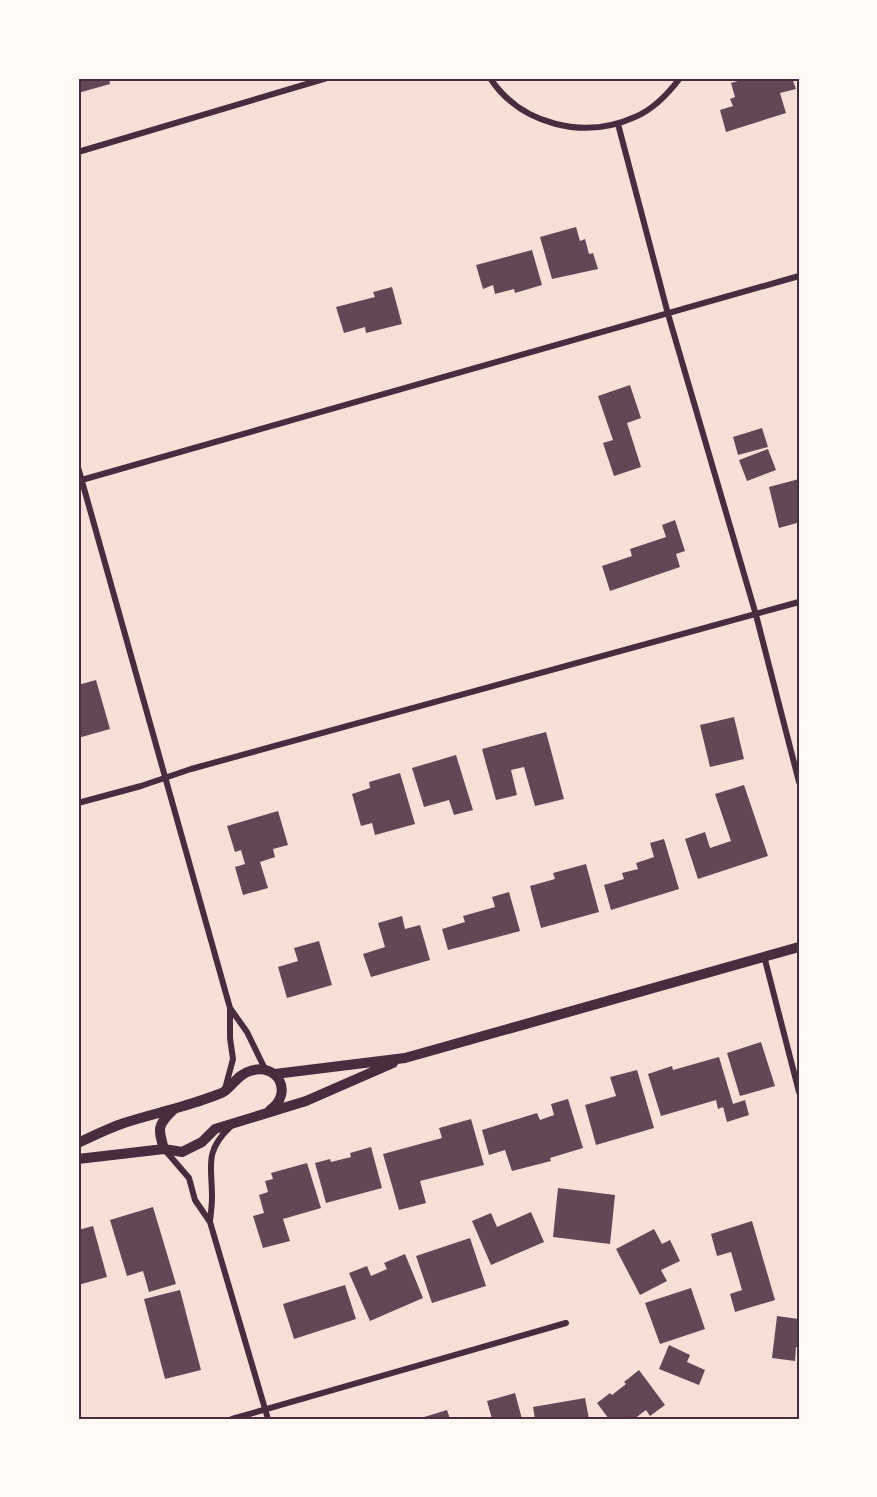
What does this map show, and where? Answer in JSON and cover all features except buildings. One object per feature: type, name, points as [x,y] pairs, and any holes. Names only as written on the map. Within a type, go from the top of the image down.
[{"type":"street","points":[[78,152],[327,78]]},
{"type":"street","points":[[490,78],[505,96],[521,109],[539,119],[578,128],[598,128],[636,117],[669,93],[680,78]]},
{"type":"street","points":[[618,124],[668,314],[756,615],[799,782]]},
{"type":"street","points":[[80,480],[799,276]]},
{"type":"street","points":[[78,467],[230,1008],[233,1059],[225,1091]]},
{"type":"street","points":[[78,803],[191,769],[799,602]]},
{"type":"street","points":[[78,1159],[164,1149],[182,1152],[202,1142],[215,1129],[306,1101],[405,1058],[799,947]]},
{"type":"street","points":[[764,956],[799,1092]]},
{"type":"street","points":[[230,1008],[270,1072],[282,1084],[278,1104],[267,1113]]},
{"type":"street","points":[[78,1143],[123,1123],[173,1110],[225,1091],[236,1079],[250,1071],[270,1072],[405,1058]]},
{"type":"street","points":[[173,1110],[161,1122],[159,1133],[164,1149],[189,1178],[195,1200],[210,1222],[268,1419]]},
{"type":"street","points":[[210,1222],[212,1196],[209,1166],[217,1143],[234,1122]]},
{"type":"street","points":[[232,1419],[566,1323]]}]
